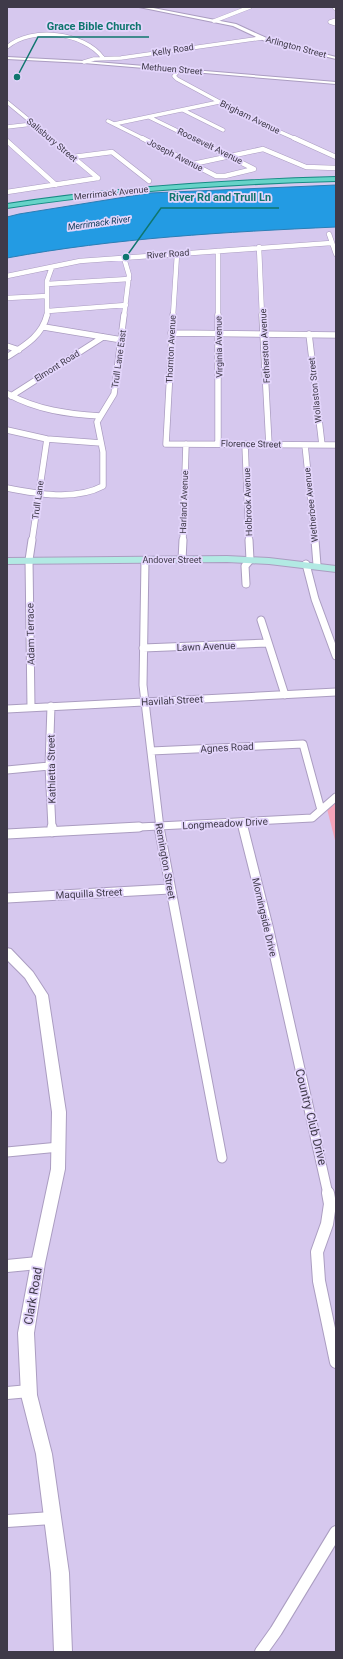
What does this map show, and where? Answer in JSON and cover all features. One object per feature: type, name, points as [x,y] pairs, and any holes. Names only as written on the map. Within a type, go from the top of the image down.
[{"type":"main road","name":"Merrimack Avenue","points":[[7,206],[73,196],[152,188],[336,179]]},
{"type":"main road","name":"Andover Street","points":[[7,561],[250,560],[317,565],[336,569]]},
{"type":"street","name":"Arlington Street","points":[[141,7],[243,28],[262,38],[336,58]]},
{"type":"street","points":[[214,21],[250,7]]},
{"type":"street","points":[[336,20],[330,22],[336,24]]},
{"type":"street","points":[[7,47],[8,43],[33,36],[59,36],[87,45],[100,54],[103,58]]},
{"type":"street","name":"Kelly Road","points":[[84,62],[92,59],[124,58],[262,38]]},
{"type":"street","name":"Methuen Street","points":[[7,58],[84,62],[336,83]]},
{"type":"street","name":"Brigham Avenue","points":[[179,70],[174,76],[175,78],[253,120],[336,157]]},
{"type":"street","name":"Salisbury Street","points":[[7,102],[98,178],[56,185]]},
{"type":"street","points":[[114,124],[219,102]]},
{"type":"street","points":[[183,110],[223,130]]},
{"type":"street","name":"Roosevelt Avenue","points":[[149,117],[254,168],[237,173]]},
{"type":"street","name":"Joseph Avenue","points":[[108,121],[216,176],[226,176],[237,173]]},
{"type":"street","points":[[7,127],[33,124]]},
{"type":"street","points":[[7,141],[56,185]]},
{"type":"street","points":[[193,164],[264,149],[306,167],[336,168]]},
{"type":"street","points":[[73,157],[112,152],[149,180]]},
{"type":"street","points":[[7,192],[56,185]]},
{"type":"street","points":[[7,186],[13,191]]},
{"type":"street","points":[[329,234],[336,254]]},
{"type":"street","name":"River Road","points":[[7,276],[75,262],[218,250],[331,243]]},
{"type":"street","name":"Fetherston Avenue","points":[[259,247],[269,445]]},
{"type":"street","name":"Virginia Avenue","points":[[218,250],[218,444]]},
{"type":"street","name":"Thornton Avenue","points":[[166,444],[171,333],[177,254]]},
{"type":"street","name":"Trull Lane East","points":[[39,493],[87,492],[101,487],[104,482],[103,452],[97,424],[115,390],[129,272],[124,258]]},
{"type":"street","points":[[7,357],[33,340],[44,327],[48,312],[47,284],[52,267]]},
{"type":"street","points":[[47,284],[128,279]]},
{"type":"street","points":[[7,298],[47,296]]},
{"type":"street","points":[[48,312],[126,305]]},
{"type":"street","points":[[44,327],[122,340]]},
{"type":"street","points":[[171,333],[336,335]]},
{"type":"street","name":"Wollaston Street","points":[[309,334],[322,445]]},
{"type":"street","name":"Elmont Road","points":[[9,395],[103,337]]},
{"type":"street","points":[[7,346],[19,350]]},
{"type":"street","points":[[9,395],[31,405],[54,411],[100,416]]},
{"type":"street","points":[[7,430],[47,439],[101,443]]},
{"type":"street","name":"Trull Lane","points":[[29,560],[47,439]]},
{"type":"street","name":"Florence Street","points":[[166,444],[336,445]]},
{"type":"street","name":"Harland Avenue","points":[[182,560],[186,444]]},
{"type":"street","name":"Holbrook Avenue","points":[[245,444],[250,560],[245,566],[246,584]]},
{"type":"street","name":"Wetherbee Avenue","points":[[305,445],[317,565]]},
{"type":"street","points":[[7,488],[39,493]]},
{"type":"street","name":"Adam Terrace","points":[[29,560],[30,707]]},
{"type":"street","name":"Remington Street","points":[[145,560],[143,685],[159,826],[222,1158]]},
{"type":"street","points":[[306,564],[318,607],[336,656]]},
{"type":"street","points":[[260,620],[285,695]]},
{"type":"street","name":"Lawn Avenue","points":[[143,648],[268,643]]},
{"type":"street","name":"Havilah Street","points":[[7,708],[336,692]]},
{"type":"street","name":"Kathletta Street","points":[[51,706],[50,766],[52,832]]},
{"type":"street","name":"Agnes Road","points":[[150,751],[303,744],[321,810]]},
{"type":"street","points":[[7,770],[50,766]]},
{"type":"street","name":"Longmeadow Drive","points":[[7,834],[312,818],[336,797]]},
{"type":"street","name":"Morningside Drive","points":[[242,822],[268,926],[286,1013]]},
{"type":"street","name":"Maquilla Street","points":[[7,898],[170,889]]},
{"type":"street","name":"Clark Road","points":[[7,952],[29,975],[42,995],[59,1112],[58,1169],[38,1263],[26,1333],[29,1391],[44,1454],[60,1572],[63,1652]]},
{"type":"street","name":"Country Club Drive","points":[[286,1013],[326,1178],[330,1204],[327,1224],[317,1252],[319,1281],[336,1362]]},
{"type":"street","points":[[7,1152],[59,1147]]},
{"type":"street","points":[[7,1266],[38,1263]]},
{"type":"street","points":[[7,1393],[29,1391]]},
{"type":"street","points":[[7,1521],[52,1518]]},
{"type":"street","points":[[261,1652],[276,1631],[336,1532]]},
{"type":"shaded area","points":[[336,801],[336,844],[327,809]]},
{"type":"water","name":"Merrimack River","points":[[336,185],[336,227],[171,237],[88,245],[7,258],[7,217],[19,214],[150,193]]},
{"type":"place","name":"Grace Bible Church","points":[[17,77]]},
{"type":"place","name":"River Rd and Trull Ln","points":[[126,257]]}]
